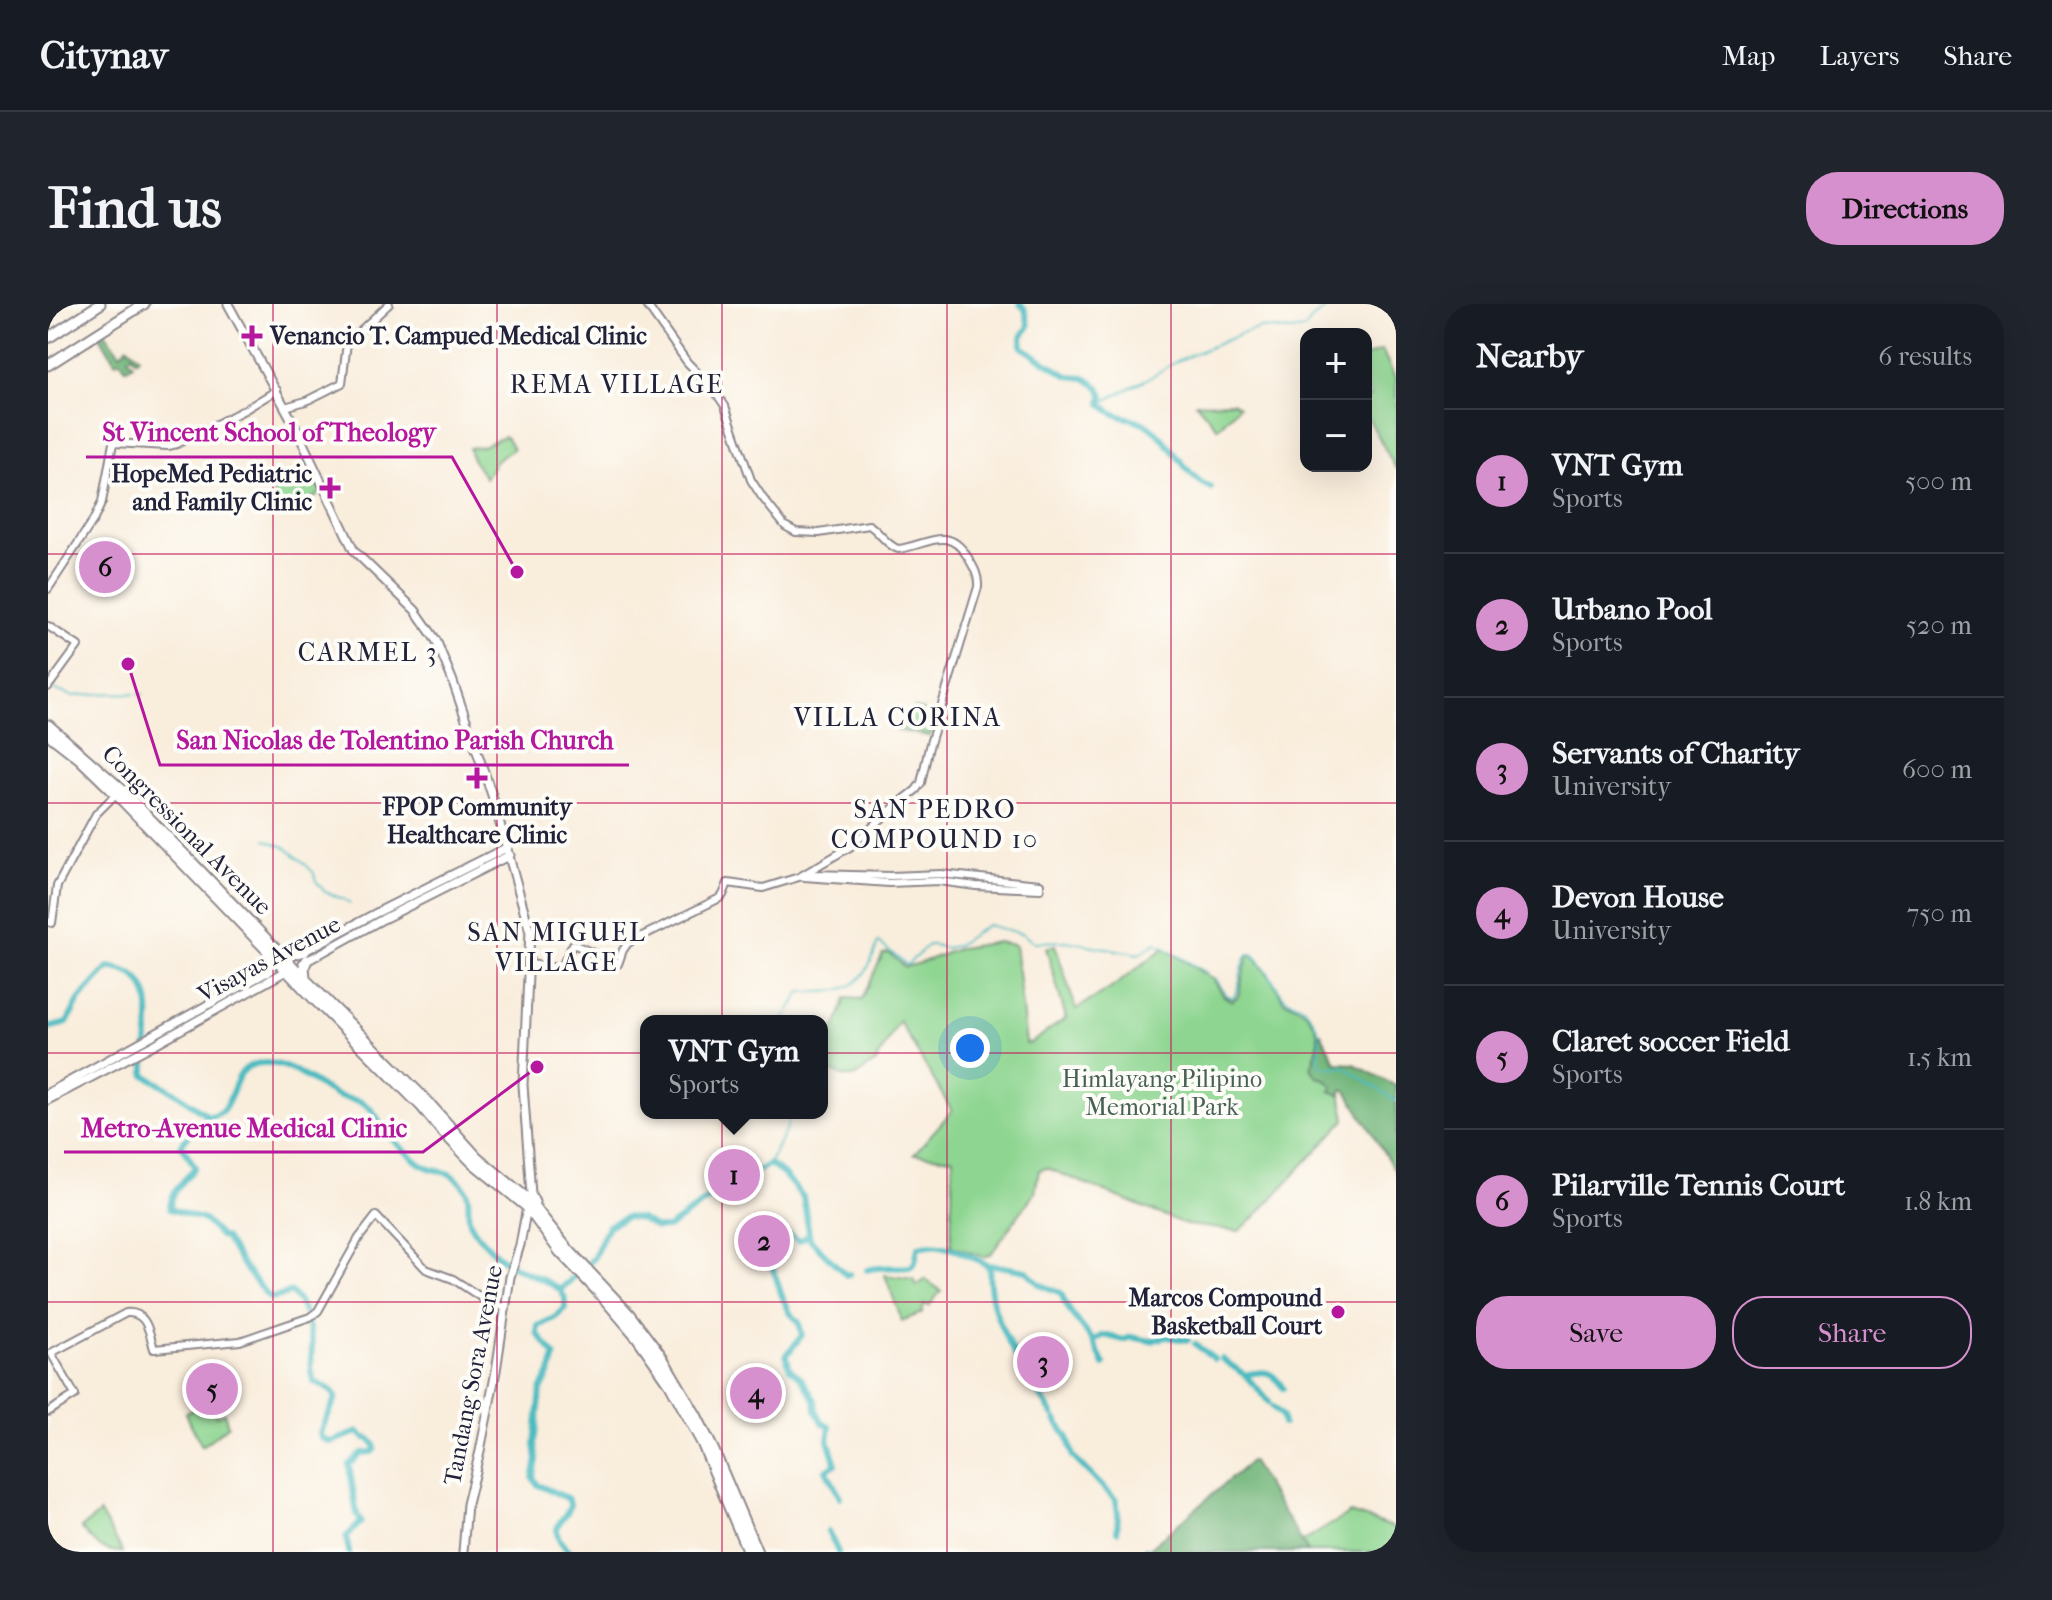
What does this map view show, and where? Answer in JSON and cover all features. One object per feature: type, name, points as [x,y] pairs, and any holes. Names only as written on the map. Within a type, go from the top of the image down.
[{"type":"main road","points":[[48,338],[100,304]]},
{"type":"main road","points":[[48,365],[144,304]]},
{"type":"main road","points":[[228,304],[277,390],[354,551],[427,624],[470,729],[529,925],[523,1096],[531,1173],[527,1193],[533,1209]]},
{"type":"main road","name":"Congressional Avenue","points":[[48,725],[119,791],[288,966]]},
{"type":"main road","name":"Congressional Avenue","points":[[48,734],[119,791]]},
{"type":"main road","name":"Visayas Avenue","points":[[143,1045],[155,1044],[306,956],[509,851]]},
{"type":"main road","points":[[267,972],[275,952],[306,956],[306,980]]},
{"type":"main road","points":[[288,966],[306,980],[427,1101],[475,1159],[527,1193]]},
{"type":"main road","points":[[288,966],[439,1128],[533,1209],[561,1241],[653,1359],[677,1396],[705,1441],[757,1552]]},
{"type":"main road","name":"Visayas Avenue","points":[[48,1093],[143,1045],[157,1033],[267,972],[288,966]]},
{"type":"main road","name":"Visayas Avenue","points":[[48,1100],[109,1063]]},
{"type":"main road","name":"Tandang Sora Avenue","points":[[463,1552],[465,1517],[487,1417],[510,1275],[533,1209]]},
{"type":"main road","points":[[705,1441],[748,1552]]},
{"type":"street","points":[[285,407],[306,401],[342,383],[347,343],[389,304]]},
{"type":"street","points":[[530,964],[558,968],[573,944],[618,964],[628,943],[718,899],[728,883],[763,888],[799,877],[855,843],[920,785],[978,587],[977,576],[962,548],[949,539],[935,539],[898,549],[869,525],[819,533],[796,532],[785,526],[751,480],[725,406],[717,393],[687,362],[646,304]]},
{"type":"street","points":[[48,589],[102,502],[113,443],[177,444],[277,390]]},
{"type":"street","points":[[48,626],[78,646],[48,687]]},
{"type":"street","points":[[50,923],[57,886],[96,814],[119,791]]},
{"type":"street","points":[[830,859],[834,874]]},
{"type":"street","points":[[807,874],[941,874],[977,882]]},
{"type":"street","points":[[799,877],[1040,887]]},
{"type":"street","points":[[48,1412],[75,1395],[51,1353],[126,1313],[137,1313],[143,1318],[154,1349],[240,1341],[310,1317],[318,1311],[359,1238],[376,1216],[426,1269],[448,1276],[482,1298],[505,1308]]},
{"type":"green space","points":[[105,332],[120,353],[128,346],[139,357],[136,360],[131,355],[128,358],[133,364],[126,369],[120,360],[115,362],[100,336]]},
{"type":"green space","points":[[1382,350],[1396,380],[1396,469],[1372,425],[1372,354]]},
{"type":"green space","points":[[1232,402],[1239,406],[1218,428],[1196,403]]},
{"type":"green space","points":[[504,436],[513,449],[496,461],[485,478],[472,459],[469,448],[483,446]]},
{"type":"green space","points":[[314,473],[323,491],[299,510],[288,510],[275,500],[268,476]]},
{"type":"green space","points":[[915,708],[937,716],[930,736],[896,730]]},
{"type":"green space","name":"Himlayang Pilipino Memorial Park","points":[[998,942],[1015,945],[1026,1044],[1066,1018],[1046,948],[1055,945],[1076,1009],[1110,989],[1164,948],[1214,980],[1224,996],[1232,1001],[1238,996],[1248,956],[1255,957],[1284,1001],[1301,1008],[1316,1027],[1317,1054],[1339,1073],[1345,1120],[1239,1231],[1187,1225],[1047,1168],[1039,1170],[1035,1192],[991,1254],[984,1257],[951,1246],[953,1158],[914,1154],[952,1111],[899,1021],[876,1062],[854,1077],[845,1077],[828,1068],[828,1030],[836,1027],[846,998],[862,999],[883,954],[889,953],[905,967],[960,948]]},
{"type":"green space","points":[[1321,1033],[1336,1063],[1354,1064],[1396,1086],[1396,1173],[1347,1091],[1342,1089],[1340,1095],[1330,1091],[1333,1087],[1325,1079],[1317,1077],[1311,1068]]},
{"type":"green space","points":[[885,1275],[913,1279],[917,1286],[925,1279],[941,1291],[929,1306],[924,1304],[922,1313],[902,1321]]},
{"type":"green space","points":[[211,1403],[216,1416],[224,1413],[228,1426],[202,1446],[185,1413]]},
{"type":"green space","points":[[1251,1461],[1308,1552],[1152,1552],[1150,1548]]},
{"type":"green space","points":[[100,1513],[123,1552],[99,1546],[81,1528]]},
{"type":"green space","points":[[1350,1513],[1396,1528],[1396,1552],[1308,1552],[1302,1542]]},
{"type":"waterway","points":[[1020,304],[1025,309],[1029,326],[1022,337],[1022,347],[1068,376],[1085,378],[1099,387],[1103,396],[1101,403],[1107,409],[1147,425],[1193,475],[1211,488]]},
{"type":"waterway","points":[[1101,403],[1177,361],[1241,334],[1260,328],[1305,329],[1313,318],[1333,304]]},
{"type":"waterway","points":[[54,684],[55,690],[73,696],[134,694]]},
{"type":"waterway","points":[[138,694],[143,694]]},
{"type":"waterway","points":[[266,840],[285,847],[314,873],[325,892],[350,904]]},
{"type":"waterway","points":[[787,1015],[801,992],[842,989],[860,979],[873,958],[878,942],[907,965],[928,945],[944,948],[956,946],[987,925],[1023,934],[1033,942],[1066,941],[1139,954],[1156,943],[1207,973]]},
{"type":"waterway","points":[[1215,978],[1227,996],[1233,998],[1245,959],[1248,954],[1253,954],[1283,996],[1303,1007],[1311,1016],[1319,1035],[1321,1067],[1345,1067],[1396,1101]]},
{"type":"waterway","points":[[48,1028],[67,1023],[79,1000],[109,967],[130,973],[142,984],[149,1008],[145,1075],[208,1116],[225,1107],[243,1071],[251,1065],[264,1063],[283,1066],[335,1095],[365,1104],[388,1135],[415,1160],[458,1180],[468,1195],[472,1226],[497,1255],[560,1290]]},
{"type":"waterway","points":[[208,1116],[181,1144],[195,1167],[175,1191],[170,1209],[204,1220],[225,1238],[267,1295],[271,1298],[285,1295]]},
{"type":"waterway","points":[[769,1164],[789,1119]]},
{"type":"waterway","points":[[560,1290],[593,1259],[608,1226],[626,1217],[641,1219],[656,1228],[668,1228],[724,1188],[769,1164],[783,1174],[803,1197],[810,1239],[846,1275],[850,1274]]},
{"type":"waterway","points":[[783,1229],[766,1247],[782,1296],[790,1313],[799,1322],[802,1335],[786,1356],[790,1369],[801,1378],[815,1400],[822,1422],[830,1427],[828,1440],[836,1464],[826,1470],[840,1497]]},
{"type":"waterway","points":[[788,1233],[798,1241],[809,1235]]},
{"type":"waterway","points":[[867,1270],[911,1267],[918,1247],[936,1245],[973,1257],[989,1266],[1027,1271],[1039,1284],[1061,1293],[1093,1341]]},
{"type":"waterway","points":[[989,1266],[998,1320],[1023,1369],[1053,1415]]},
{"type":"waterway","points":[[560,1290],[565,1298],[565,1308],[556,1317],[538,1326],[537,1333],[555,1356],[541,1390],[533,1478],[538,1485],[569,1501],[569,1509],[559,1523],[557,1535],[570,1552]]},
{"type":"waterway","points":[[288,1293],[291,1292],[300,1303],[304,1313]]},
{"type":"waterway","points":[[307,1321],[312,1343],[314,1382],[327,1387],[336,1398],[320,1433],[321,1438],[331,1442],[358,1432],[370,1439],[375,1449],[362,1453],[349,1465],[357,1515],[361,1522],[346,1537],[349,1552]]},
{"type":"waterway","points":[[1104,1365],[1093,1341],[1104,1335],[1124,1340],[1131,1337],[1151,1341],[1166,1337],[1188,1340]]},
{"type":"waterway","points":[[1195,1344],[1214,1359]]},
{"type":"waterway","points":[[1222,1359],[1253,1384]]},
{"type":"waterway","points":[[1245,1375],[1267,1373],[1283,1388]]},
{"type":"waterway","points":[[1257,1388],[1269,1402]]},
{"type":"waterway","points":[[1273,1407],[1282,1416],[1283,1424]]},
{"type":"waterway","points":[[1056,1420],[1068,1438],[1073,1457],[1116,1500],[1117,1531]]},
{"type":"waterway","points":[[828,1531],[838,1552]]},
{"type":"waterway","points":[[1146,1549],[1149,1552]]},
{"type":"place","name":"Venancio T. Campued Medical Clinic","points":[[252,336]]},
{"type":"place","name":"HopeMed Pediatric and Family Clinic","points":[[330,488]]},
{"type":"place","name":"Pilarville Tennis Court","points":[[105,567]]},
{"type":"place","name":"St Vincent School of Theology","points":[[517,572]]},
{"type":"place","name":"San Nicolas de Tolentino Parish Church","points":[[128,664]]},
{"type":"place","name":"FPOP Community Healthcare Clinic","points":[[477,778]]},
{"type":"place","name":"Metro-Avenue Medical Clinic","points":[[537,1067]]},
{"type":"place","name":"VNT Gym","points":[[734,1175]]},
{"type":"place","name":"Urbano Pool","points":[[764,1241]]},
{"type":"place","name":"Marcos Compound Basketball Court","points":[[1338,1312]]},
{"type":"place","name":"Servants of Charity","points":[[1043,1362]]},
{"type":"place","name":"Claret soccer Field","points":[[212,1389]]},
{"type":"place","name":"Devon House","points":[[756,1393]]},
{"type":"district","name":"REMA VILLAGE","points":[[617,384]]},
{"type":"district","name":"CARMEL 3","points":[[368,652]]},
{"type":"district","name":"VILLA CORINA","points":[[898,717]]},
{"type":"district","name":"SAN PEDRO COMPOUND 10","points":[[935,824]]},
{"type":"district","name":"SAN MIGUEL VILLAGE","points":[[557,947]]}]
